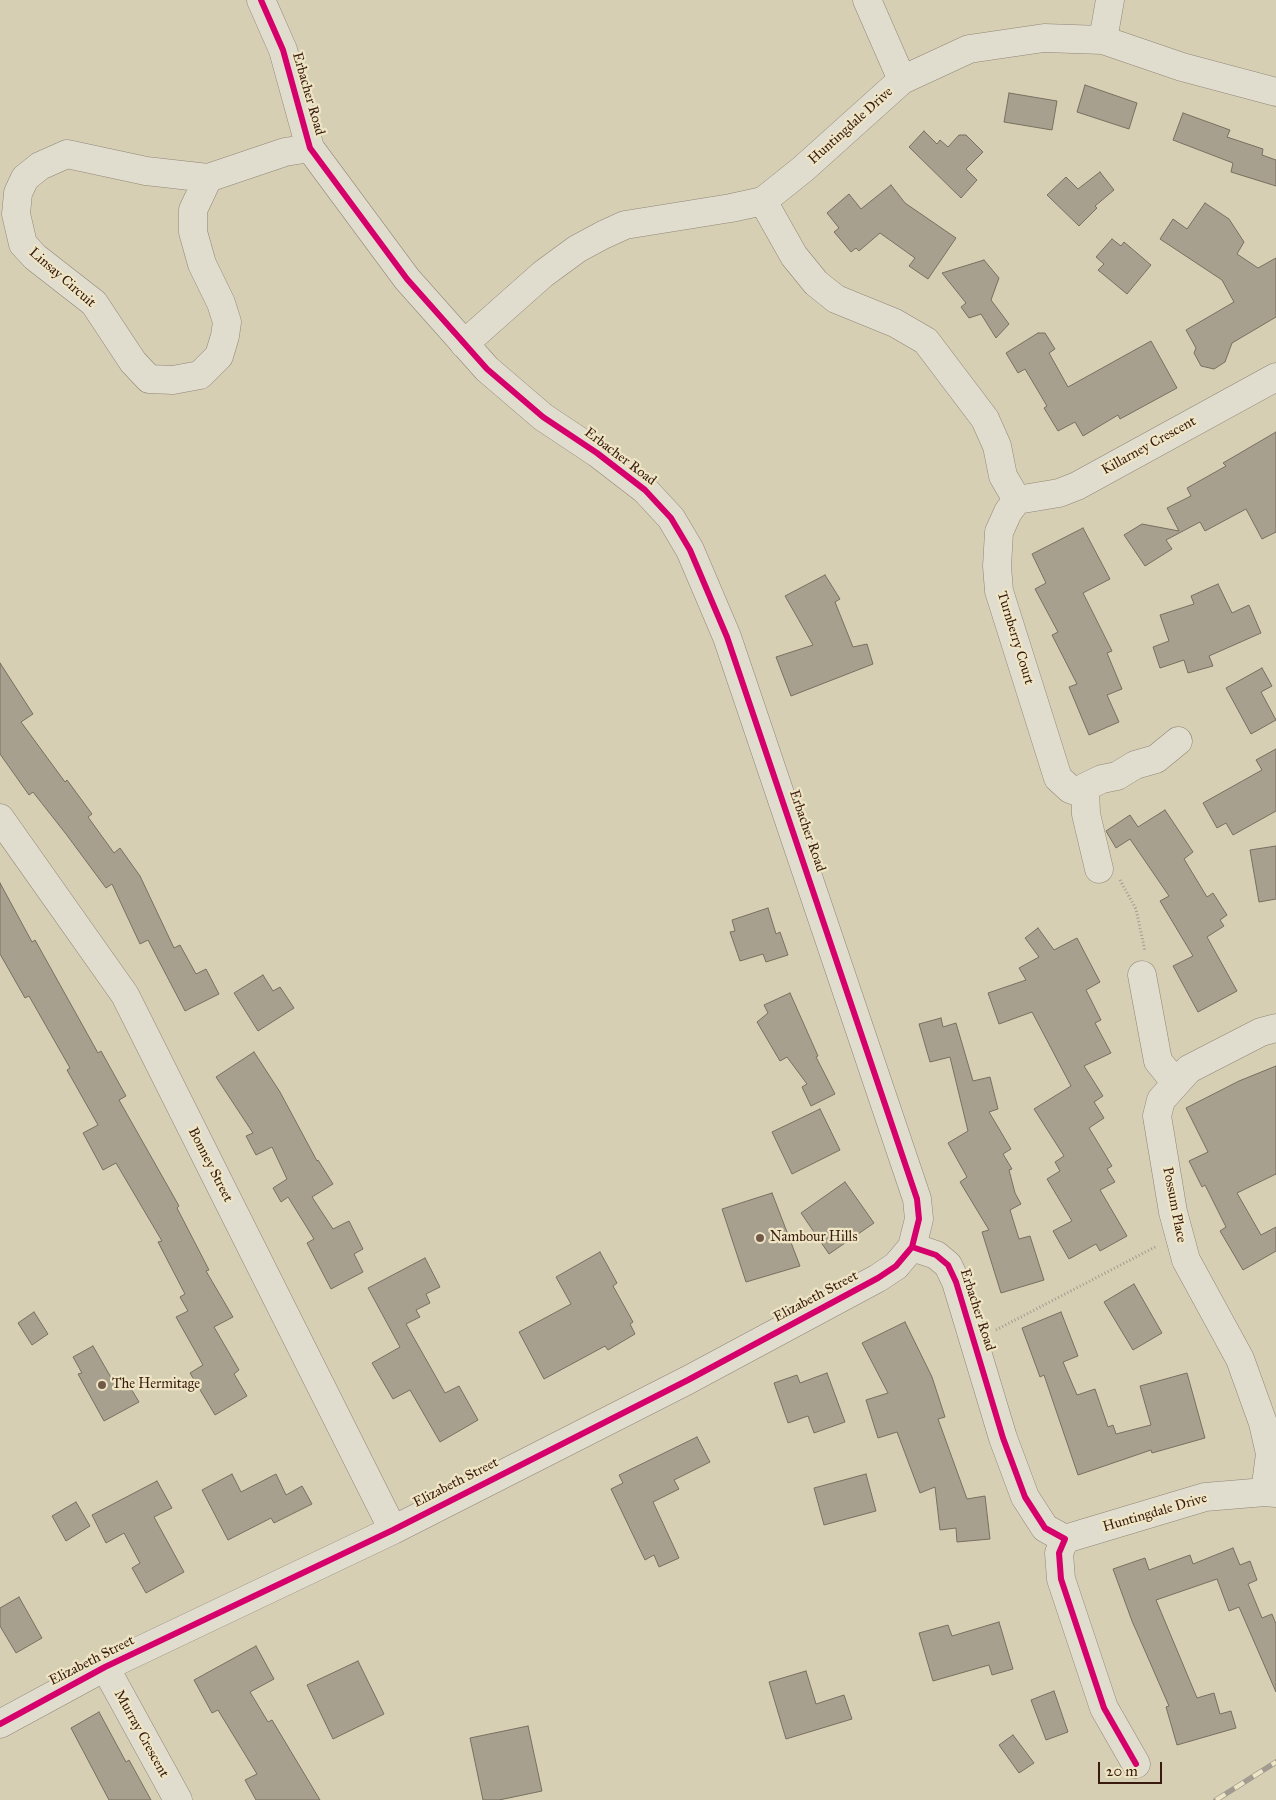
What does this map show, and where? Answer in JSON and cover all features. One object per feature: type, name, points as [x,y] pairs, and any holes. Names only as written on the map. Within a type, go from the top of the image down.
[{"type":"street","name":"Erbacher Road","points":[[261,0],[283,50],[310,148],[407,278],[487,369],[543,418],[597,453],[645,490],[671,518],[690,550],[727,637],[917,1199],[919,1219],[912,1247],[936,1255],[948,1265],[956,1282],[1003,1438],[1025,1497],[1045,1528],[1065,1539]]},
{"type":"street","points":[[867,0],[902,80]]},
{"type":"street","points":[[1103,40],[1110,0]]},
{"type":"street","name":"Huntingdale Drive","points":[[464,344],[543,274],[577,249],[603,235],[625,225],[763,201],[803,169],[902,80],[969,49],[1044,38],[1103,40],[1182,67],[1276,92]]},
{"type":"street","name":"Linsay Circuit","points":[[208,178],[193,210],[193,232],[202,264],[221,303],[227,322],[219,356],[200,375],[173,380],[149,379],[133,362],[94,303],[34,257],[23,244],[16,214],[18,194],[25,178],[40,166],[67,154],[146,171],[208,178],[285,152],[310,148]]},
{"type":"street","points":[[763,201],[794,256],[816,283],[836,300],[895,323],[926,342],[985,418],[997,446],[1003,476],[1017,500]]},
{"type":"street","name":"Killarney Crescent","points":[[1017,500],[1059,493],[1077,486],[1276,377]]},
{"type":"street","name":"Turnberry Court","points":[[1017,500],[1008,512],[999,532],[997,566],[999,591],[1058,778],[1070,789],[1084,794]]},
{"type":"street","points":[[1099,869],[1086,814],[1085,787],[1102,779],[1117,776],[1135,765],[1156,759],[1178,741]]},
{"type":"street","name":"Bonney Street","points":[[0,818],[125,995],[393,1530]]},
{"type":"street","points":[[1142,975],[1158,1061],[1176,1082]]},
{"type":"street","name":"Possum Place","points":[[1271,1492],[1270,1454],[1263,1423],[1240,1359],[1193,1277],[1178,1235],[1157,1116],[1161,1100],[1189,1069],[1261,1032],[1276,1028]]},
{"type":"street","name":"Elizabeth Street","points":[[0,1724],[105,1668],[393,1530],[688,1380],[878,1278],[896,1266],[912,1247]]},
{"type":"street","name":"Huntingdale Drive","points":[[1065,1539],[1205,1497],[1271,1492]]},
{"type":"street","points":[[1065,1539],[1059,1553],[1061,1579],[1104,1708],[1136,1764]]},
{"type":"street","name":"Murray Crescent","points":[[105,1668],[178,1800]]},
{"type":"path","points":[[974,1341],[1178,1235]]},
{"type":"building","points":[[1085,85],[1137,103],[1129,129],[1077,112]]},
{"type":"building","points":[[1009,93],[1057,101],[1052,130],[1004,122]]},
{"type":"building","points":[[1183,113],[1230,130],[1227,137],[1263,149],[1262,155],[1276,160],[1276,186],[1231,172],[1233,163],[1173,140]]},
{"type":"building","points":[[924,131],[937,144],[940,140],[948,147],[959,135],[966,135],[983,152],[966,169],[977,180],[961,198],[909,147]]},
{"type":"building","points":[[1100,172],[1114,190],[1095,206],[1097,208],[1079,226],[1047,195],[1066,177],[1078,189]]},
{"type":"building","points":[[891,185],[905,203],[956,238],[928,279],[909,266],[915,258],[880,233],[859,251],[856,248],[851,252],[834,232],[839,228],[827,213],[849,194],[861,209]]},
{"type":"building","points":[[1205,203],[1229,219],[1244,242],[1237,254],[1258,268],[1276,258],[1276,317],[1232,343],[1225,362],[1214,369],[1201,366],[1194,353],[1196,348],[1186,330],[1234,302],[1222,280],[1160,239],[1173,219],[1187,229]]},
{"type":"building","points":[[1112,239],[1121,246],[1124,242],[1151,265],[1127,294],[1098,270],[1104,264],[1096,257]]},
{"type":"building","points":[[984,260],[999,278],[991,300],[1009,324],[996,338],[981,314],[969,318],[961,307],[966,303],[942,273]]},
{"type":"building","points":[[1038,333],[1045,333],[1055,349],[1049,353],[1068,387],[1151,341],[1177,388],[1120,419],[1118,415],[1083,436],[1075,422],[1058,431],[1044,408],[1047,406],[1025,369],[1018,373],[1006,353]]},
{"type":"building","points":[[1276,432],[1276,532],[1262,539],[1246,509],[1205,531],[1200,522],[1166,540],[1172,549],[1145,566],[1124,535],[1142,524],[1179,531],[1167,508],[1191,496],[1187,488],[1226,466],[1223,463]]},
{"type":"building","points":[[1083,528],[1110,579],[1083,593],[1112,651],[1107,653],[1122,689],[1107,695],[1119,722],[1089,735],[1069,687],[1077,684],[1052,635],[1058,632],[1035,589],[1046,583],[1032,554]]},
{"type":"building","points":[[825,575],[840,599],[835,602],[853,647],[867,644],[873,664],[791,696],[776,657],[813,645],[785,596]]},
{"type":"building","points":[[1218,584],[1232,613],[1249,605],[1261,633],[1209,656],[1213,666],[1188,673],[1184,660],[1160,668],[1153,647],[1169,641],[1160,615],[1194,604],[1191,596]]},
{"type":"building","points":[[0,663],[33,714],[21,722],[65,782],[67,780],[92,814],[88,817],[114,853],[120,848],[140,876],[174,948],[180,945],[196,974],[206,969],[219,994],[185,1011],[148,940],[140,944],[112,884],[106,888],[33,792],[29,795],[0,754]]},
{"type":"building","points":[[1262,668],[1272,686],[1261,692],[1276,720],[1251,734],[1226,688]]},
{"type":"building","points":[[1276,749],[1276,811],[1233,835],[1226,823],[1217,828],[1203,803],[1262,770],[1256,760]]},
{"type":"building","points":[[1165,810],[1193,852],[1184,859],[1207,897],[1213,893],[1227,915],[1220,920],[1224,926],[1207,937],[1237,991],[1198,1012],[1173,966],[1193,956],[1160,901],[1169,896],[1130,839],[1116,848],[1106,831],[1130,815],[1138,827]]},
{"type":"building","points":[[1276,846],[1276,899],[1259,902],[1250,850]]},
{"type":"building","points":[[0,883],[32,942],[35,940],[98,1053],[101,1051],[126,1096],[119,1100],[179,1206],[177,1208],[209,1270],[206,1271],[233,1317],[214,1327],[239,1370],[234,1374],[247,1396],[215,1415],[190,1373],[203,1365],[176,1317],[188,1311],[180,1297],[185,1294],[158,1242],[162,1241],[116,1163],[103,1170],[83,1133],[98,1125],[67,1070],[70,1068],[29,996],[25,998],[0,954]]},
{"type":"building","points":[[768,908],[776,934],[780,932],[788,955],[766,962],[763,954],[740,961],[730,932],[735,931],[732,920]]},
{"type":"building","points":[[1038,928],[1054,950],[1077,938],[1100,982],[1086,990],[1101,1020],[1095,1023],[1111,1053],[1084,1066],[1103,1096],[1094,1102],[1104,1118],[1089,1128],[1112,1166],[1107,1169],[1115,1182],[1100,1190],[1127,1236],[1100,1251],[1096,1244],[1069,1259],[1053,1231],[1072,1221],[1047,1179],[1060,1171],[1055,1162],[1064,1156],[1034,1109],[1071,1086],[1032,1012],[999,1024],[988,993],[1026,980],[1019,968],[1039,957],[1025,938]]},
{"type":"building","points":[[263,975],[273,991],[280,987],[294,1008],[258,1031],[234,993]]},
{"type":"building","points":[[790,993],[818,1056],[816,1057],[835,1094],[811,1106],[802,1087],[807,1084],[787,1057],[780,1061],[757,1022],[768,1013],[764,1005]]},
{"type":"building","points":[[941,1018],[943,1027],[956,1023],[973,1081],[990,1077],[998,1109],[989,1112],[1011,1149],[1003,1154],[1012,1169],[1009,1170],[1015,1193],[1021,1204],[1010,1210],[1019,1239],[1030,1236],[1044,1280],[1001,1293],[982,1232],[989,1230],[960,1182],[967,1177],[948,1143],[968,1131],[950,1057],[930,1062],[919,1024]]},
{"type":"building","points":[[254,1052],[280,1092],[317,1161],[333,1184],[312,1197],[333,1229],[349,1221],[363,1249],[354,1254],[363,1272],[331,1289],[307,1243],[314,1239],[288,1197],[281,1202],[273,1188],[287,1179],[272,1147],[256,1155],[246,1136],[253,1133],[216,1077]]},
{"type":"building","points":[[1276,1066],[1276,1174],[1237,1193],[1261,1235],[1276,1227],[1276,1251],[1243,1270],[1220,1231],[1226,1227],[1205,1185],[1202,1187],[1189,1161],[1208,1152],[1186,1108],[1239,1081]]},
{"type":"building","points":[[820,1109],[840,1150],[792,1174],[772,1132]]},
{"type":"building","points":[[845,1182],[874,1223],[829,1254],[801,1213]]},
{"type":"building","name":"Nambour Hills","points":[[772,1193],[800,1266],[746,1282],[722,1209]]},
{"type":"building","points":[[600,1252],[617,1283],[613,1286],[633,1322],[630,1324],[635,1334],[608,1350],[605,1346],[544,1379],[519,1332],[571,1304],[556,1277]]},
{"type":"building","points":[[425,1258],[440,1287],[426,1294],[430,1303],[416,1310],[420,1317],[406,1324],[445,1393],[459,1386],[478,1420],[440,1442],[410,1390],[393,1399],[372,1363],[400,1347],[368,1288]]},
{"type":"building","points":[[1134,1284],[1162,1333],[1133,1350],[1104,1302]]},
{"type":"building","points":[[34,1312],[48,1334],[32,1345],[18,1323]]},
{"type":"building","points":[[1061,1312],[1078,1356],[1063,1362],[1077,1395],[1095,1389],[1108,1427],[1113,1425],[1116,1434],[1151,1425],[1140,1386],[1187,1373],[1205,1438],[1152,1453],[1151,1450],[1078,1475],[1044,1375],[1040,1377],[1022,1328]]},
{"type":"building","points":[[905,1322],[932,1377],[945,1417],[938,1419],[967,1499],[985,1496],[990,1539],[957,1542],[956,1528],[940,1530],[935,1487],[920,1493],[897,1432],[878,1438],[866,1400],[888,1393],[862,1343]]},
{"type":"building","name":"The Hermitage","points":[[93,1346],[117,1388],[127,1382],[139,1402],[104,1421],[78,1374],[82,1373],[73,1357]]},
{"type":"building","points":[[827,1373],[845,1422],[814,1433],[808,1416],[788,1423],[774,1383],[797,1375],[800,1383]]},
{"type":"building","points":[[697,1437],[710,1462],[674,1480],[679,1489],[653,1502],[679,1558],[659,1567],[654,1555],[645,1560],[611,1489],[623,1483],[619,1475]]},
{"type":"building","points":[[232,1474],[241,1492],[276,1474],[286,1495],[302,1486],[312,1504],[274,1523],[271,1518],[228,1540],[202,1490]]},
{"type":"building","points":[[866,1474],[876,1511],[824,1525],[814,1488]]},
{"type":"building","points":[[157,1481],[172,1508],[154,1517],[184,1572],[146,1593],[132,1568],[140,1563],[124,1533],[106,1543],[92,1515]]},
{"type":"building","points":[[76,1502],[90,1526],[66,1541],[52,1516]]},
{"type":"building","points":[[1233,1548],[1240,1565],[1250,1561],[1257,1580],[1248,1584],[1262,1618],[1272,1614],[1276,1624],[1276,1692],[1239,1607],[1229,1611],[1217,1579],[1156,1600],[1197,1698],[1214,1693],[1220,1714],[1231,1711],[1236,1728],[1177,1745],[1166,1707],[1169,1706],[1132,1621],[1113,1569],[1145,1558],[1149,1570],[1190,1555],[1193,1564]]},
{"type":"building","points":[[19,1597],[42,1638],[16,1653],[0,1626],[0,1608]]},
{"type":"building","points":[[999,1622],[1013,1669],[992,1675],[989,1665],[933,1681],[919,1633],[948,1625],[952,1636]]},
{"type":"building","points":[[256,1646],[274,1679],[250,1692],[268,1722],[272,1720],[320,1800],[256,1800],[245,1780],[257,1774],[218,1710],[212,1713],[194,1680]]},
{"type":"building","points":[[358,1661],[384,1714],[333,1739],[307,1685]]},
{"type":"building","points":[[806,1671],[816,1704],[844,1695],[852,1719],[786,1739],[769,1682]]},
{"type":"building","points":[[1054,1691],[1068,1732],[1046,1740],[1031,1700]]},
{"type":"building","points":[[99,1712],[126,1762],[129,1760],[151,1800],[109,1800],[71,1728]]},
{"type":"building","points":[[528,1726],[542,1791],[499,1800],[483,1800],[470,1738]]},
{"type":"building","points":[[1013,1735],[1034,1763],[1019,1773],[999,1745]]},
{"type":"railway","points":[[1216,1800],[1276,1762]]},
{"type":"cycle path","points":[[261,0],[283,50],[310,148],[407,279],[487,369],[543,417],[597,453],[645,490],[671,518],[690,550],[727,637],[917,1199],[919,1219],[912,1247],[936,1255],[948,1265],[956,1282],[1003,1438],[1025,1497],[1045,1528],[1065,1539],[1059,1553],[1061,1579],[1104,1708],[1136,1764]]},
{"type":"cycle path","points":[[0,1724],[105,1667],[393,1530],[688,1380],[878,1278],[896,1266],[912,1247]]},
{"type":"place","name":"Nambour Hills","points":[[760,1238]]},
{"type":"place","name":"The Hermitage","points":[[102,1385]]}]
